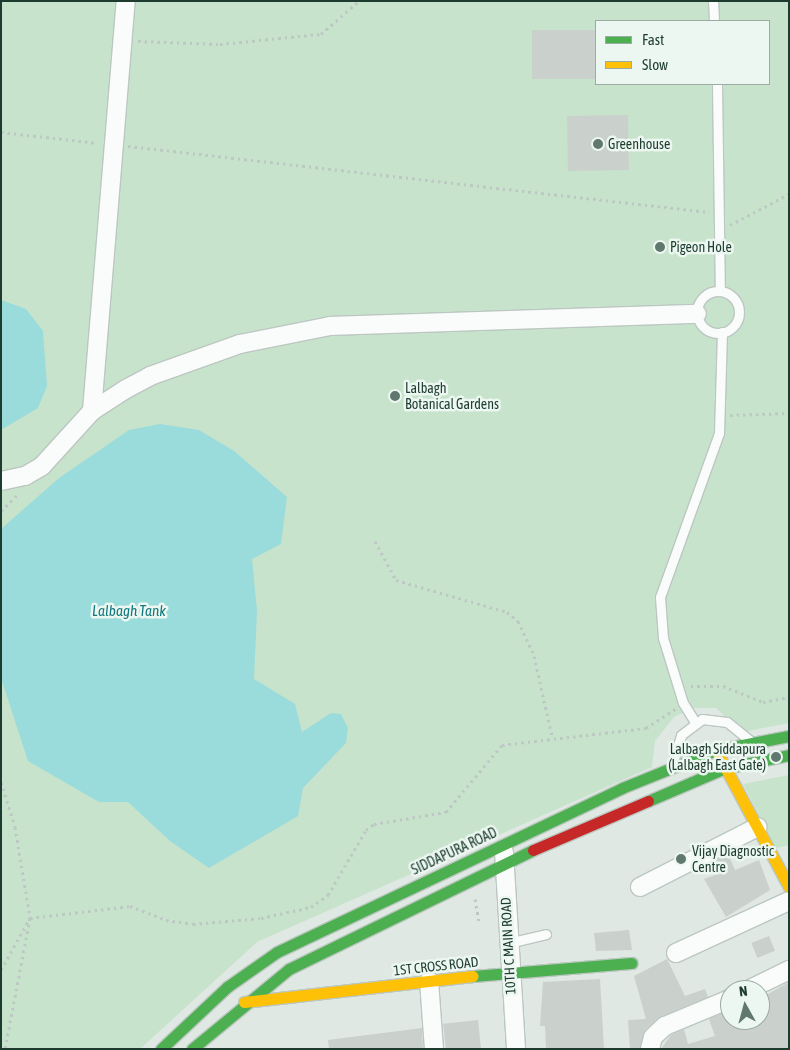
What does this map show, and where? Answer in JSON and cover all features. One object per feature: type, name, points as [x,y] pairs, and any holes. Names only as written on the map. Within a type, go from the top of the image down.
[{"type":"main road","name":"SIDDAPURA ROAD","points":[[161,1049],[227,988],[277,952],[503,844],[672,768],[716,750],[789,736]]},
{"type":"main road","points":[[716,750],[788,881]]},
{"type":"main road","points":[[192,1049],[244,1002],[289,969],[504,863],[725,768],[789,755]]},
{"type":"main road","name":"1ST CROSS ROAD","points":[[244,1002],[428,981],[631,963]]},
{"type":"street","points":[[92,411],[126,1]]},
{"type":"street","points":[[1,481],[25,476],[42,466],[92,411],[159,372],[240,344],[330,326],[697,314]]},
{"type":"street","points":[[640,887],[758,827]]},
{"type":"street","name":"10TH C MAIN ROAD","points":[[503,844],[507,943],[516,1049]]},
{"type":"street","points":[[676,953],[789,901]]},
{"type":"street","points":[[768,980],[789,970]]},
{"type":"street","points":[[428,981],[434,1049]]},
{"type":"street","points":[[650,1049],[653,1037],[665,1026],[720,1003]]},
{"type":"lane","points":[[713,1],[714,20]]},
{"type":"lane","points":[[716,85],[722,214],[720,291]]},
{"type":"lane","points":[[720,291],[732,296],[739,309],[735,324],[722,332],[706,329],[697,314],[702,298],[720,291]]},
{"type":"lane","points":[[695,722],[683,703],[663,638],[660,598],[706,476],[719,433],[722,332]]},
{"type":"lane","points":[[672,768],[681,735],[695,722],[719,720],[751,743]]},
{"type":"lane","points":[[507,943],[546,934]]},
{"type":"path","points":[[123,40],[220,44],[321,34],[360,1]]},
{"type":"path","points":[[1,132],[722,214]]},
{"type":"path","points":[[721,230],[789,194]]},
{"type":"path","points":[[720,415],[789,413]]},
{"type":"path","points":[[375,541],[396,580],[508,612],[518,621],[534,656],[552,736]]},
{"type":"path","points":[[678,687],[723,686],[763,702],[789,697]]},
{"type":"path","points":[[30,918],[130,906],[166,920],[192,924],[261,918],[311,907],[328,895],[374,824],[446,812],[502,745],[552,736],[646,728],[683,703]]},
{"type":"path","points":[[1,782],[15,827],[30,918],[5,1049]]},
{"type":"path","points":[[1,970],[30,918]]},
{"type":"green space","name":"Lalbagh Botanical Gardens","points":[[1,1],[789,1],[789,723],[742,732],[716,708],[693,708],[674,717],[655,741],[652,767],[257,942],[140,1049],[1,1049]]},
{"type":"green space","points":[[789,775],[789,845],[776,848],[743,784]]},
{"type":"water","points":[[1,300],[26,309],[43,331],[47,386],[38,408],[1,430]]},
{"type":"water","name":"Lalbagh Tank","points":[[160,424],[199,430],[234,451],[287,497],[281,544],[252,559],[257,611],[254,679],[295,704],[302,732],[331,713],[341,714],[348,728],[346,743],[303,788],[298,816],[209,868],[170,841],[128,802],[99,802],[28,761],[1,678],[1,529],[59,478],[129,430]]},
{"type":"building","points":[[532,30],[595,30],[595,79],[532,79]]},
{"type":"building","name":"Greenhouse","points":[[628,115],[629,170],[568,171],[567,116]]},
{"type":"building","points":[[728,854],[735,870],[759,860],[770,890],[726,917],[704,879],[715,875],[710,863]]},
{"type":"building","points":[[629,930],[632,950],[596,951],[594,933]]},
{"type":"building","points":[[769,936],[775,951],[757,958],[751,943]]},
{"type":"building","points":[[667,959],[685,996],[705,989],[708,997],[658,1018],[645,1030],[640,1049],[630,1049],[628,1020],[646,1019],[634,976]]},
{"type":"building","points":[[600,979],[604,1049],[546,1049],[545,1026],[540,1026],[543,982]]},
{"type":"building","points":[[789,982],[789,1049],[661,1049],[671,1035],[684,1029],[688,1044],[715,1036],[709,1019],[720,1014],[720,1030],[770,1030],[770,993]]},
{"type":"building","points":[[478,1020],[481,1049],[446,1049],[443,1024]]},
{"type":"building","points":[[422,1028],[423,1049],[329,1049],[328,1040]]},
{"type":"traffic: fast","points":[[161,1049],[227,987],[277,952],[622,788],[716,750],[789,736]]},
{"type":"traffic: fast","points":[[648,801],[725,768],[789,755]]},
{"type":"traffic: fast","points":[[192,1049],[289,969],[533,850]]},
{"type":"traffic: fast","points":[[473,976],[631,963]]},
{"type":"traffic: slow","points":[[718,754],[789,887]]},
{"type":"traffic: slow","points":[[244,1002],[473,976]]},
{"type":"traffic: jam","points":[[533,850],[648,801]]},
{"type":"place","name":"Greenhouse","points":[[598,144]]},
{"type":"place","name":"Pigeon Hole","points":[[660,247]]},
{"type":"place","name":"Lalbagh Botanical Gardens","points":[[395,396]]},
{"type":"place","name":"Lalbagh Siddapura (Lalbagh East Gate)","points":[[776,757]]},
{"type":"place","name":"Vijay Diagnostic Centre","points":[[681,859]]}]
